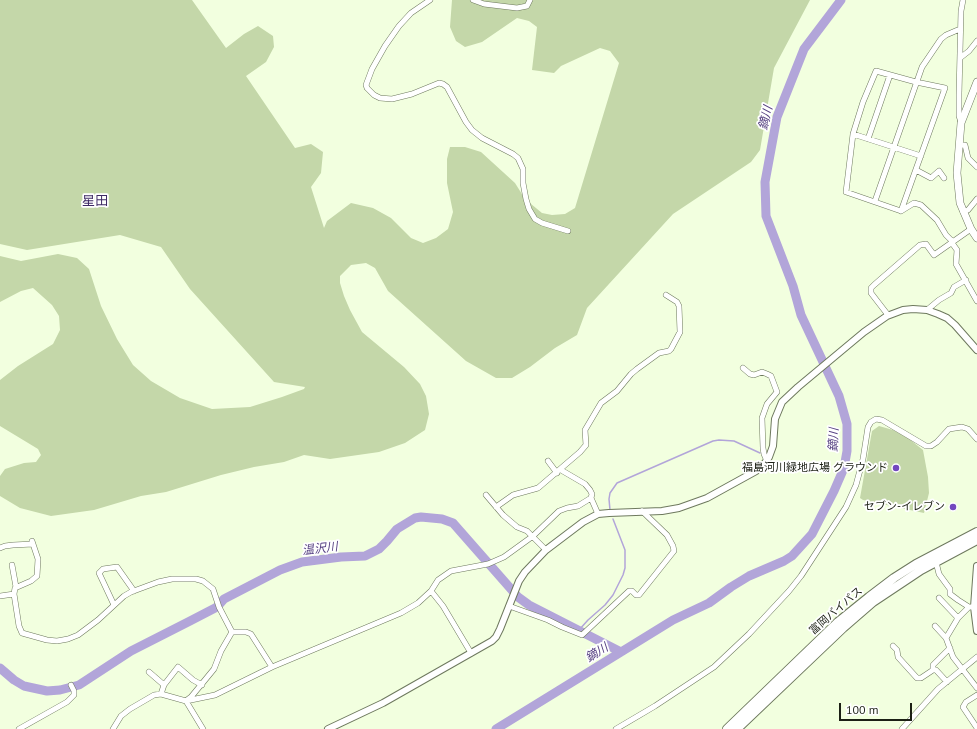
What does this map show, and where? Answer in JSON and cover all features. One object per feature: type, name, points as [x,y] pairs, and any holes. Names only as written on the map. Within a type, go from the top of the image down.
[{"type":"highway","name":"富岡バイパス","points":[[727,729],[838,622],[869,596],[916,564],[977,532]]},
{"type":"highway","name":"富岡バイパス","points":[[740,728],[843,628],[873,602],[910,577],[977,540]]},
{"type":"main road","points":[[977,82],[961,123],[958,180],[959,195],[963,212],[977,238]]},
{"type":"street","points":[[430,0],[411,13],[399,26],[385,46],[372,69],[366,85],[367,88],[374,95],[380,98],[392,99],[412,94],[439,83],[443,84],[447,87],[472,130],[482,138],[518,158],[523,169],[523,183],[526,199],[529,209],[535,219],[542,223],[568,231]]},
{"type":"street","points":[[473,0],[484,4],[517,8],[527,6],[530,0]]},
{"type":"street","points":[[961,123],[959,116],[960,29],[963,0]]},
{"type":"street","points":[[875,201],[922,67],[946,35],[960,29]]},
{"type":"street","points":[[960,58],[969,51],[977,41]]},
{"type":"street","points":[[876,70],[916,82],[945,88],[901,211],[846,192],[853,134],[863,102],[876,70]]},
{"type":"street","points":[[868,139],[890,75]]},
{"type":"street","points":[[853,134],[894,146],[921,156]]},
{"type":"street","points":[[959,145],[965,145],[968,158],[977,167]]},
{"type":"street","points":[[916,170],[930,178],[939,171],[944,178]]},
{"type":"street","points":[[963,212],[968,210],[977,199]]},
{"type":"street","points":[[901,211],[914,202],[921,205],[937,220],[957,250],[956,264],[977,301]]},
{"type":"street","points":[[888,315],[871,293],[874,285],[920,245],[926,244],[934,255],[972,229]]},
{"type":"street","points":[[927,310],[939,300],[951,293],[954,287],[966,280]]},
{"type":"street","points":[[496,507],[513,495],[538,488],[559,471],[586,445],[585,430],[601,403],[617,391],[637,369],[659,353],[669,351],[671,349],[680,332],[679,306],[677,302],[666,296]]},
{"type":"street","points":[[328,729],[383,703],[471,653],[496,637],[519,581],[546,550],[583,522],[598,514],[662,511],[679,508],[707,498],[756,471],[767,460],[773,446],[775,419],[780,405],[786,397],[879,320],[888,315],[908,310],[927,310],[947,318],[977,350]]},
{"type":"street","points":[[743,368],[750,374],[754,375],[762,372],[771,376],[776,392],[767,404],[762,418],[763,448],[767,460]]},
{"type":"street","points":[[616,729],[655,706],[714,667],[789,591],[801,576],[846,507],[856,485],[864,459],[868,427],[871,422],[876,419],[882,420],[926,446],[931,446],[937,442],[949,429],[962,427],[968,429],[977,440]]},
{"type":"street","points":[[548,461],[559,471],[585,484],[592,494],[591,498],[598,514]]},
{"type":"street","points":[[486,495],[503,515],[517,527],[527,530],[546,550]]},
{"type":"street","points":[[113,729],[121,716],[154,695],[162,694],[186,701],[215,695],[272,667],[401,612],[418,603],[432,591],[438,580],[444,575],[451,571],[488,564],[504,557],[533,536],[559,511],[578,506],[591,498]]},
{"type":"street","points":[[509,606],[548,620],[582,635],[629,591],[632,591],[638,595],[674,551],[667,535],[642,512]]},
{"type":"street","points":[[0,548],[5,546],[32,543],[38,559],[37,576],[31,581],[16,587]]},
{"type":"street","points":[[936,562],[939,574],[950,589],[950,594],[971,607],[977,631]]},
{"type":"street","points":[[12,565],[16,587],[14,594],[19,626],[22,633],[52,641],[68,639],[78,635],[98,620],[124,596],[134,590],[172,579],[196,579],[202,581],[213,589],[219,607],[232,632]]},
{"type":"street","points":[[946,638],[958,618],[971,607],[976,597],[977,566]]},
{"type":"street","points":[[114,605],[99,572],[103,569],[117,567],[134,590]]},
{"type":"street","points":[[432,591],[471,653]]},
{"type":"street","points":[[0,596],[14,594]]},
{"type":"street","points":[[939,598],[958,618]]},
{"type":"street","points":[[935,626],[946,638],[953,657],[977,688]]},
{"type":"street","points":[[232,632],[246,632],[251,634],[272,667]]},
{"type":"street","points":[[186,701],[202,685],[214,669],[221,651],[232,632]]},
{"type":"street","points":[[893,646],[897,650],[898,657],[916,678],[921,678],[933,670],[933,665],[950,648]]},
{"type":"street","points":[[902,729],[938,689],[977,657]]},
{"type":"street","points":[[162,694],[164,685],[178,667],[193,680],[202,685]]},
{"type":"street","points":[[933,670],[936,670],[947,682]]},
{"type":"street","points":[[150,672],[164,685]]},
{"type":"street","points":[[19,729],[67,702],[74,695],[72,685]]},
{"type":"street","points":[[977,695],[966,702],[963,707],[977,728]]},
{"type":"street","points":[[186,701],[203,729]]},
{"type":"green space","points":[[0,0],[192,0],[226,48],[244,34],[258,26],[273,36],[274,47],[266,62],[246,76],[295,148],[311,144],[323,152],[321,173],[311,187],[324,228],[327,221],[351,203],[373,208],[391,218],[411,238],[423,243],[436,238],[448,229],[453,212],[447,183],[447,159],[450,147],[465,147],[481,152],[515,183],[525,199],[542,213],[552,215],[565,214],[575,208],[619,63],[610,51],[600,48],[561,66],[554,73],[532,70],[537,27],[529,21],[517,18],[482,42],[465,47],[456,41],[450,27],[452,0],[810,0],[774,68],[760,150],[751,162],[673,214],[587,308],[577,335],[555,348],[530,367],[512,378],[496,378],[466,361],[388,291],[375,268],[366,263],[351,265],[340,276],[340,283],[350,310],[362,332],[404,367],[420,384],[426,396],[429,414],[425,430],[405,443],[379,452],[330,459],[304,455],[284,462],[221,475],[166,492],[141,496],[94,510],[51,516],[20,508],[0,496],[0,476],[5,469],[24,463],[36,462],[41,455],[38,449],[0,426],[0,380],[18,366],[53,344],[60,330],[59,316],[52,305],[33,288],[21,291],[0,302],[0,256],[21,261],[58,254],[77,258],[89,269],[101,306],[117,339],[133,365],[151,381],[180,398],[212,409],[250,407],[304,389],[305,387],[274,382],[190,289],[161,247],[120,235],[27,250],[0,244]]},
{"type":"green space","name":"福島河川緑地広場 グラウンド","points":[[879,426],[893,430],[908,438],[923,450],[928,477],[929,493],[924,513],[863,500],[860,498],[872,431]]},
{"type":"waterway","name":"鏑川","points":[[496,729],[673,620],[709,603],[749,576],[792,556],[812,534],[834,491],[844,468],[847,451],[847,424],[839,396],[801,315],[793,286],[766,216],[765,182],[777,117],[804,49],[841,0]]},
{"type":"waterway","points":[[610,510],[610,493],[617,483],[713,441],[734,441],[760,453]]},
{"type":"waterway","name":"温沢川","points":[[0,668],[24,686],[47,691],[60,690],[79,685],[131,651],[217,607],[224,599],[280,570],[302,562],[341,557],[365,556],[379,549],[397,529],[415,518],[421,517],[442,519],[453,523],[518,597],[529,605],[621,652]]},
{"type":"waterway","points":[[579,630],[605,605],[613,595],[623,575],[625,568],[625,550],[613,519]]},
{"type":"place","name":"福島河川緑地広場 グラウンド","points":[[896,468]]},
{"type":"place","name":"セブン-イレブン","points":[[953,507]]},
{"type":"district","name":"星田","points":[[95,201]]}]
